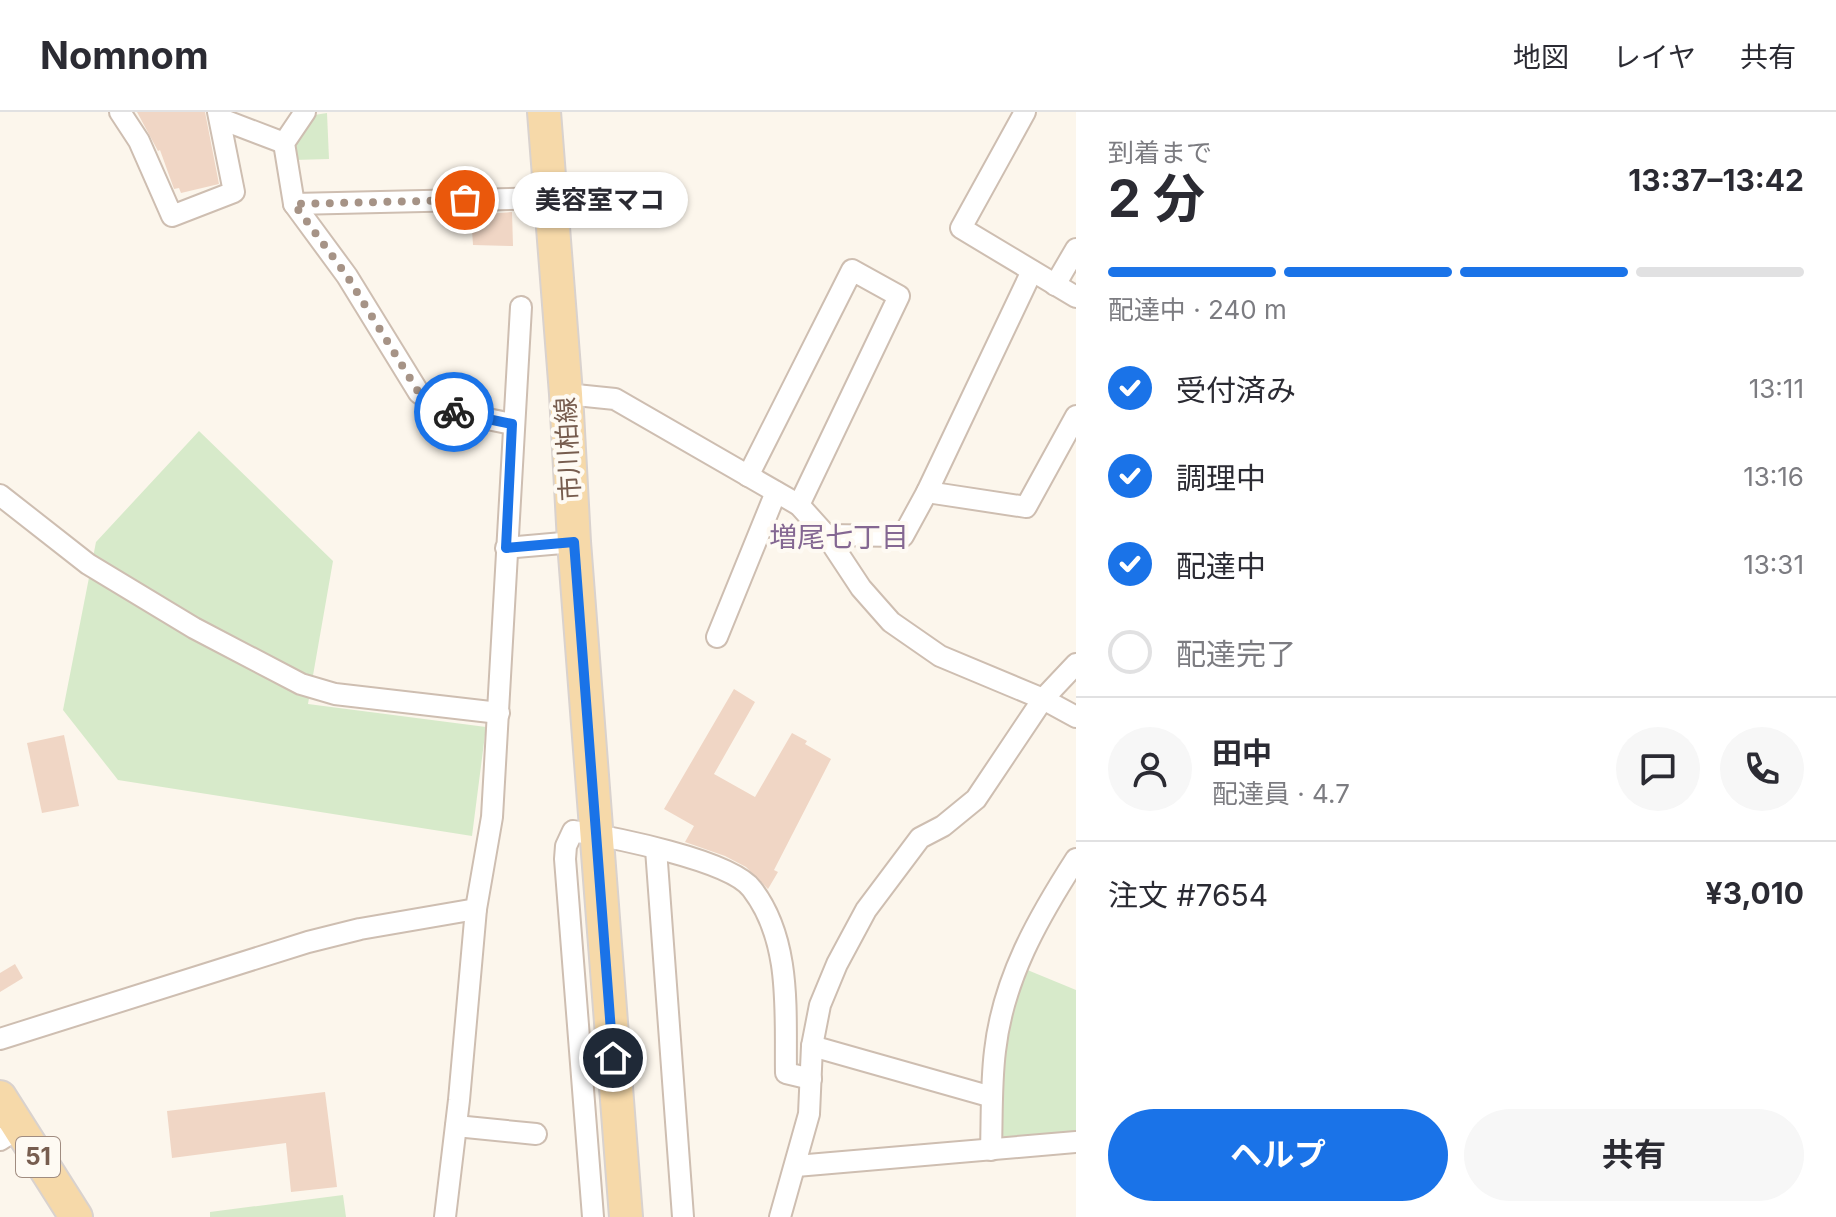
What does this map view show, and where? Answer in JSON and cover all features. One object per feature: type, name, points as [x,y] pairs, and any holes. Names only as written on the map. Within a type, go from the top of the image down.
[{"type":"main road","name":"市川柏線","points":[[544,112],[595,834],[626,1217]]},
{"type":"main road","name":"51","points":[[0,1097],[10,1134],[76,1217]]},
{"type":"street","points":[[120,112],[139,141],[172,216],[234,192],[220,116]]},
{"type":"street","points":[[305,112],[284,143],[294,204],[347,276],[419,393],[449,411],[512,424]]},
{"type":"street","points":[[1025,112],[961,228],[1076,297]]},
{"type":"street","points":[[220,116],[284,143]]},
{"type":"street","points":[[294,204],[551,198]]},
{"type":"street","points":[[1055,285],[1076,249]]},
{"type":"street","points":[[748,476],[852,270],[899,296],[799,505]]},
{"type":"street","points":[[826,535],[903,536],[1032,271]]},
{"type":"street","points":[[445,1217],[476,909],[492,817],[521,307]]},
{"type":"street","points":[[566,394],[615,399],[799,505],[826,535],[861,588],[891,622],[940,656],[1043,699],[1076,717]]},
{"type":"street","points":[[927,492],[1026,507],[1076,416]]},
{"type":"street","points":[[717,637],[776,492]]},
{"type":"street","points":[[0,495],[88,564],[194,628],[301,684],[335,694],[499,713]]},
{"type":"street","points":[[506,548],[574,542]]},
{"type":"street","points":[[780,1217],[809,1114],[812,1046],[828,980],[866,910],[920,838],[943,826],[976,799],[1043,699],[1076,664]]},
{"type":"street","points":[[593,1217],[565,859],[566,846],[573,831],[656,849],[721,868],[740,877],[752,888],[769,917],[780,951],[786,1000],[786,1073],[811,1079]]},
{"type":"street","points":[[656,849],[683,1217]]},
{"type":"street","points":[[991,1150],[995,1049],[1002,1011],[1038,918],[1076,859]]},
{"type":"street","points":[[0,1039],[308,942],[360,929],[476,909]]},
{"type":"street","points":[[812,1046],[992,1097]]},
{"type":"street","points":[[456,1126],[536,1134]]},
{"type":"street","points":[[796,1166],[1076,1142]]},
{"type":"green space","points":[[327,113],[329,159],[294,160],[291,149],[308,116]]},
{"type":"green space","points":[[199,431],[333,561],[308,704],[486,727],[472,836],[118,780],[63,710],[96,542]]},
{"type":"green space","points":[[1025,969],[1076,990],[1076,1132],[1006,1138],[998,1133],[1003,1054],[1010,1014]]},
{"type":"green space","points":[[343,1195],[346,1217],[210,1217],[210,1212]]},
{"type":"building","points":[[137,112],[205,112],[219,184],[181,193],[179,188],[174,189],[160,150]]},
{"type":"building","points":[[512,212],[513,246],[473,245],[471,215]]},
{"type":"building","points":[[734,689],[755,702],[714,774],[755,797],[792,733],[831,759],[774,870],[778,872],[768,889],[746,867],[685,842],[694,826],[664,809]]},
{"type":"building","points":[[64,735],[79,806],[42,813],[27,743]]},
{"type":"building","points":[[15,964],[23,978],[0,992],[0,973]]},
{"type":"building","points":[[325,1092],[337,1187],[291,1192],[286,1143],[172,1158],[167,1111]]},
{"type":"way so far","points":[[454,412],[419,393],[347,276],[294,204],[465,200]]},
{"type":"place","name":"美容室マコ","points":[[465,200]]},
{"type":"district","name":"増尾七丁目","points":[[839,537]]},
{"type":"route","points":[[454,412],[512,424],[506,548],[574,542],[613,1058]]}]
